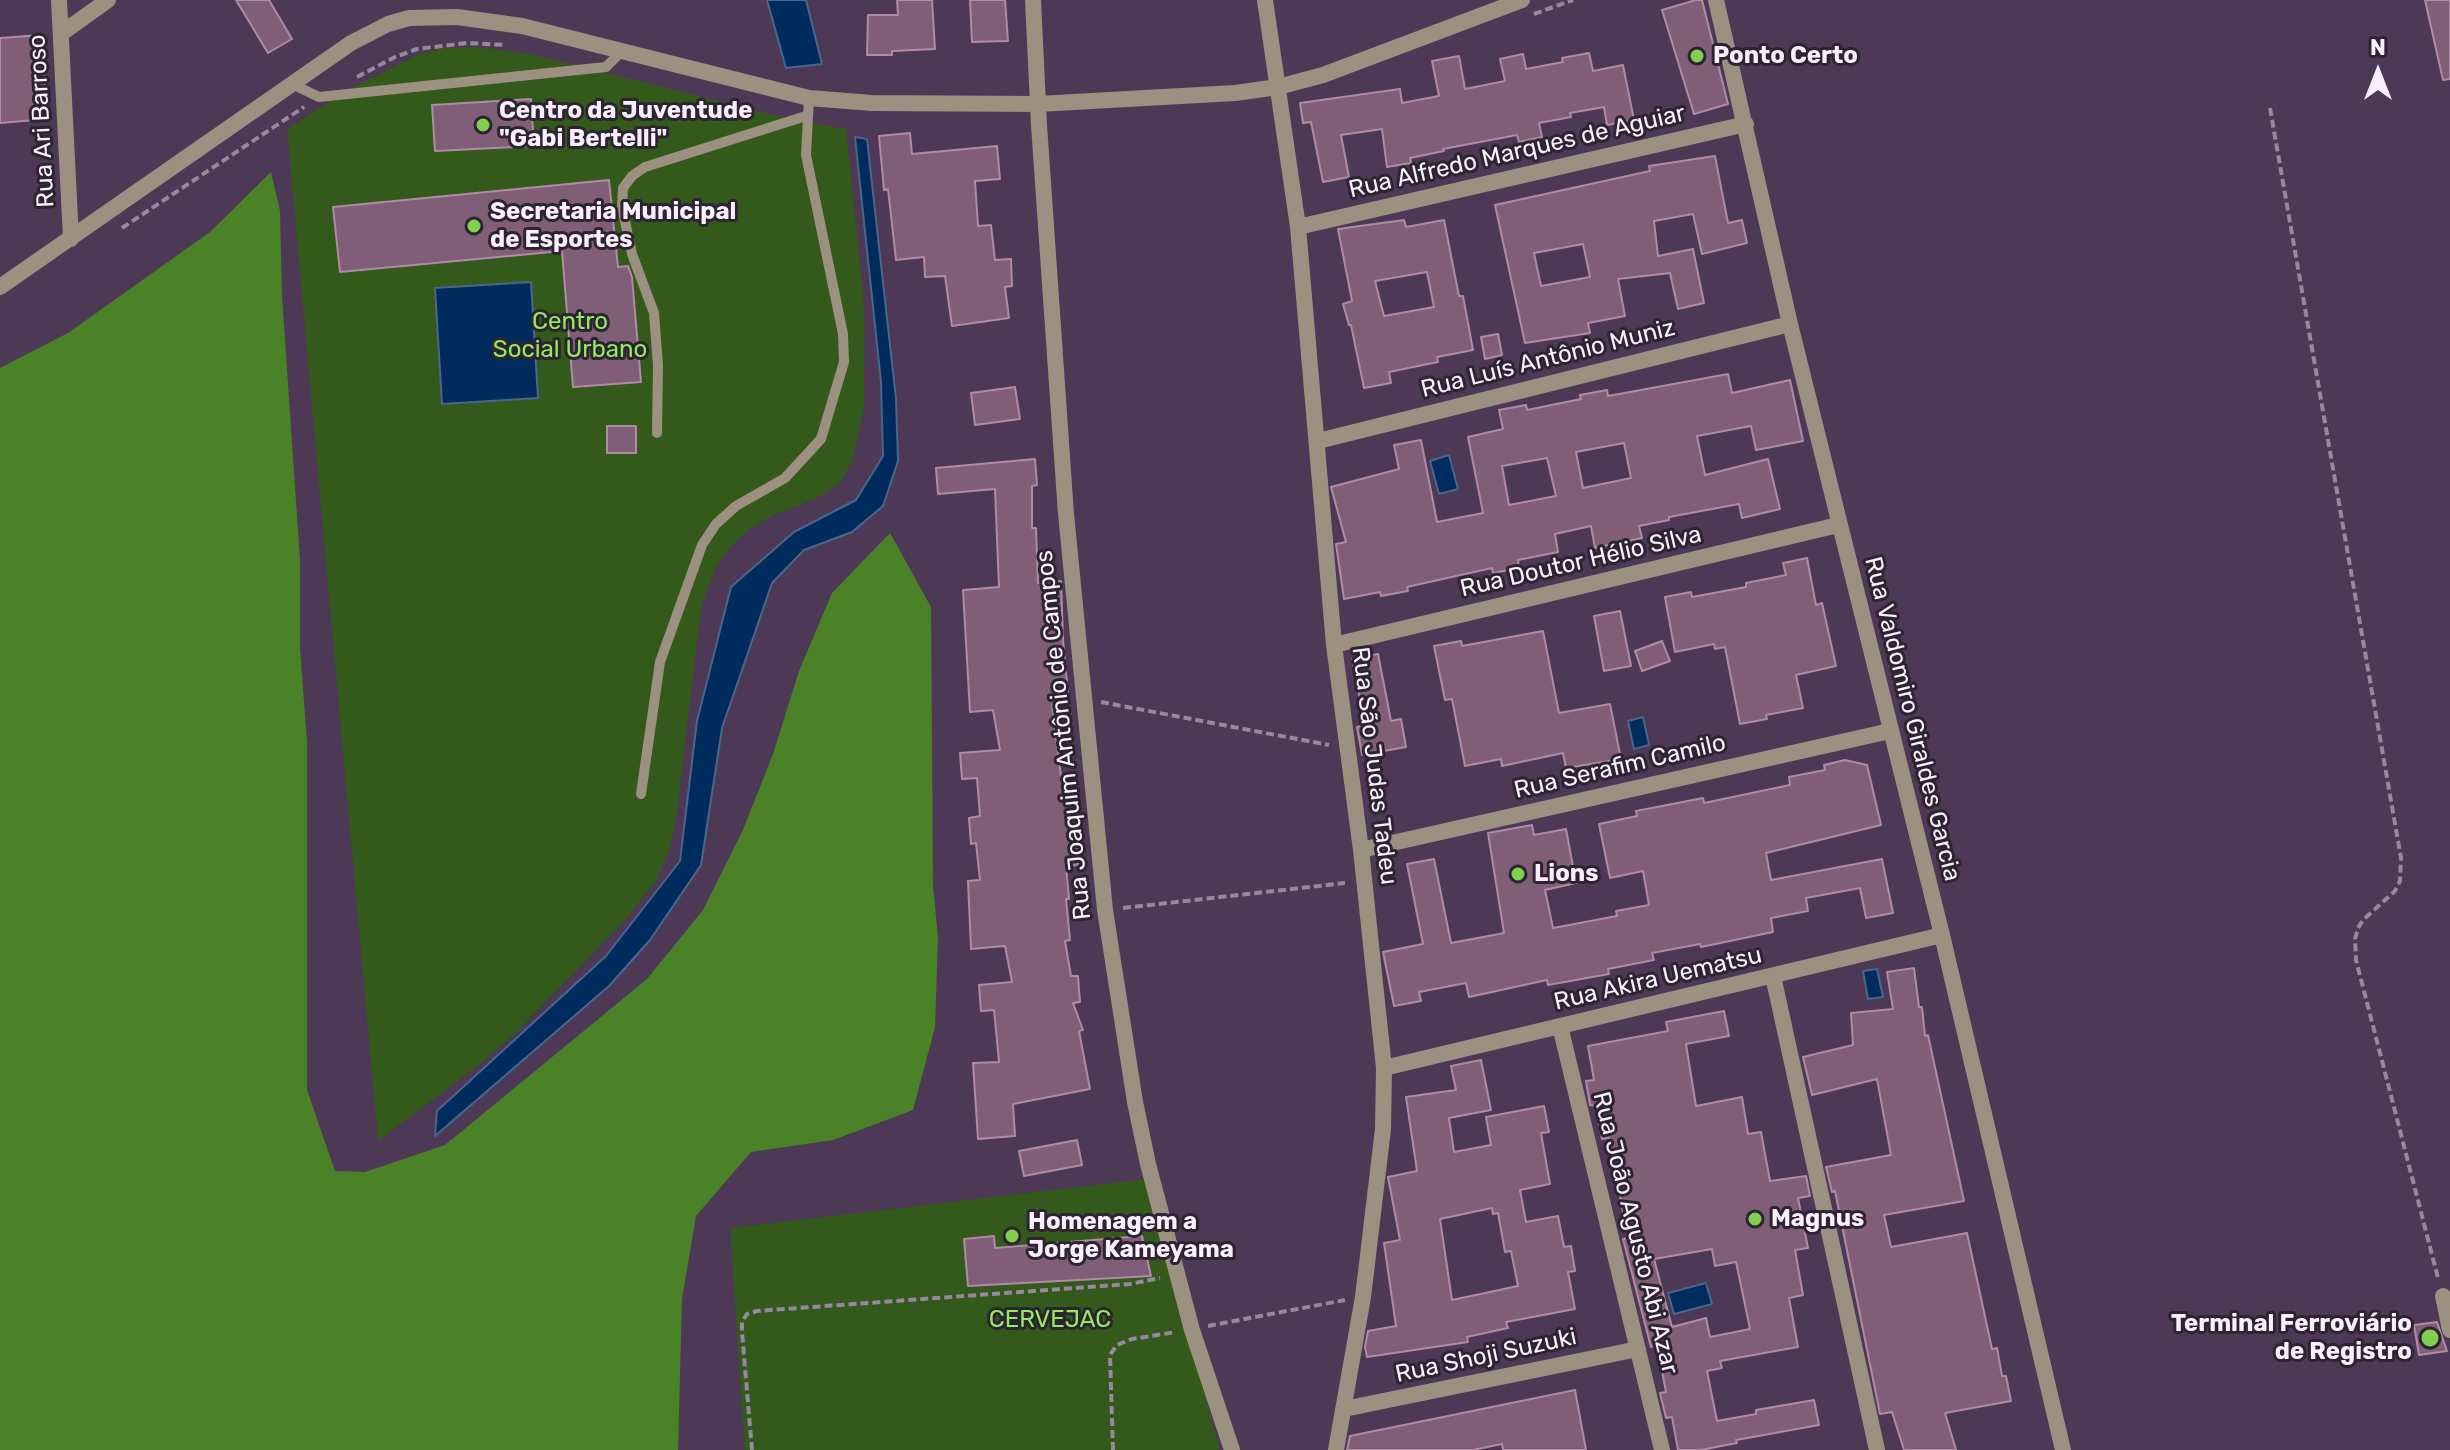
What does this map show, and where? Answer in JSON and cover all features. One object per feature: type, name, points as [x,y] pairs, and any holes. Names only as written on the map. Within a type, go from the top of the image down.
[{"type":"street","name":"Rua Ari Barroso","points":[[59,0],[71,239]]},
{"type":"street","points":[[62,33],[108,0]]},
{"type":"street","name":"Rua Joaquim Antônio de Campos","points":[[1033,0],[1066,514],[1105,910],[1140,1132],[1192,1330],[1232,1450]]},
{"type":"street","name":"Rua São Judas Tadeu","points":[[1265,0],[1298,227],[1334,645],[1361,850],[1384,1068],[1383,1129],[1363,1297],[1336,1450]]},
{"type":"street","points":[[0,287],[290,83],[351,43],[388,24],[409,18],[457,17],[558,35],[809,98],[872,103],[1038,104],[1235,93],[1278,87],[1323,75],[1522,0]]},
{"type":"street","name":"Rua Valdomiro Giraldes Garcia","points":[[1716,0],[1838,525],[1942,935],[2063,1450]]},
{"type":"street","name":"Rua Alfredo Marques de Aguiar","points":[[1298,227],[1746,124]]},
{"type":"street","name":"Rua Luís Antônio Muniz","points":[[1318,441],[1790,324]]},
{"type":"street","name":"Rua Doutor Hélio Silva","points":[[1334,645],[1838,525]]},
{"type":"street","name":"Rua Serafim Camilo","points":[[1361,850],[1890,731]]},
{"type":"street","name":"Rua Akira Uematsu","points":[[1384,1068],[1942,935]]},
{"type":"street","points":[[1773,976],[1877,1450]]},
{"type":"street","name":"Rua João Agusto Abi Azar","points":[[1560,1026],[1662,1450]]},
{"type":"street","points":[[2443,1296],[2450,1330]]},
{"type":"street","name":"Rua Shoji Suzuki","points":[[1344,1409],[1638,1349]]},
{"type":"lane","points":[[290,83],[319,97],[606,67],[621,52]]},
{"type":"lane","points":[[641,794],[660,662],[702,545],[716,524],[736,506],[785,478],[821,439],[844,362],[843,334],[806,155],[809,98]]},
{"type":"lane","points":[[657,433],[658,366],[654,313],[626,230],[623,188],[632,176],[645,167],[806,116]]},
{"type":"path","points":[[2270,108],[2401,858],[2400,881],[2395,891],[2358,928],[2356,960],[2443,1296]]},
{"type":"path","points":[[1083,698],[1347,748]]},
{"type":"path","points":[[1105,910],[1364,881]]},
{"type":"path","points":[[752,1450],[742,1332],[742,1322],[747,1314],[1130,1284],[1178,1273]]},
{"type":"path","points":[[1113,1450],[1110,1355],[1117,1345],[1132,1339],[1363,1297]]},
{"type":"green space","name":"Centro Social Urbano","points":[[481,47],[534,55],[794,120],[846,129],[864,305],[864,408],[852,462],[840,483],[821,496],[772,516],[748,530],[729,548],[715,568],[701,608],[676,820],[670,848],[656,881],[626,919],[518,1031],[479,1065],[378,1141],[287,129],[339,95],[416,55],[442,48]]},
{"type":"green space","points":[[271,172],[280,211],[282,296],[300,560],[300,648],[307,742],[307,1090],[335,1171],[365,1172],[445,1145],[647,979],[703,910],[742,832],[773,754],[799,671],[832,593],[890,533],[931,607],[933,885],[938,938],[935,1027],[913,1110],[833,1140],[751,1152],[696,1216],[682,1299],[678,1450],[0,1450],[0,368],[68,333],[210,232]]},
{"type":"green space","name":"CERVEJAC","points":[[1146,1179],[1220,1450],[745,1450],[730,1228]]},
{"type":"water","points":[[767,0],[806,0],[822,64],[786,68]]},
{"type":"water","points":[[855,137],[867,139],[896,399],[898,461],[883,506],[852,532],[804,550],[772,583],[722,728],[701,865],[650,940],[609,986],[435,1136],[437,1111],[606,956],[680,861],[697,721],[731,587],[794,532],[856,500],[883,456],[881,382]]},
{"type":"water","points":[[531,282],[538,398],[442,404],[435,288]]},
{"type":"water","points":[[1449,455],[1458,489],[1439,494],[1430,461]]},
{"type":"water","points":[[1643,717],[1649,745],[1634,749],[1628,721]]},
{"type":"water","points":[[1877,969],[1883,997],[1868,999],[1863,971]]},
{"type":"water","points":[[1706,1283],[1712,1304],[1674,1314],[1668,1293]]},
{"type":"building","points":[[236,0],[269,0],[292,39],[268,53]]},
{"type":"building","points":[[897,0],[932,0],[935,49],[867,55],[868,15],[898,15]]},
{"type":"building","points":[[970,0],[1005,0],[1008,41],[972,42]]},
{"type":"building","name":"Ponto Certo","points":[[1702,0],[1728,104],[1694,114],[1662,10]]},
{"type":"building","points":[[2425,0],[2450,0],[2450,79],[2443,80]]},
{"type":"building","points":[[41,35],[47,119],[0,123],[0,38]]},
{"type":"building","points":[[1589,53],[1593,71],[1623,65],[1634,120],[1607,125],[1604,107],[1570,113],[1571,117],[1539,123],[1542,137],[1519,142],[1517,135],[1443,149],[1410,158],[1411,163],[1387,167],[1382,129],[1341,135],[1349,177],[1323,182],[1311,122],[1303,123],[1300,103],[1400,89],[1402,103],[1439,96],[1432,61],[1459,56],[1465,89],[1505,81],[1500,59],[1523,54],[1526,69]]},
{"type":"building","name":"Centro da Juventude \"Gabi Bertelli\"","points":[[531,99],[534,146],[435,151],[432,105]]},
{"type":"building","points":[[910,133],[912,154],[997,146],[1000,179],[975,181],[978,226],[991,225],[995,260],[1011,259],[1012,286],[1005,287],[1009,318],[952,326],[945,276],[925,277],[924,257],[896,260],[879,136]]},
{"type":"building","points":[[1715,156],[1728,223],[1742,220],[1747,243],[1702,254],[1693,214],[1654,221],[1658,256],[1693,249],[1704,303],[1678,309],[1670,273],[1618,279],[1625,316],[1588,323],[1590,333],[1525,343],[1495,205],[1650,171],[1649,166]],"holes":[[[1583,244],[1590,277],[1541,286],[1534,253]]]},
{"type":"building","name":"Secretaria Municipal de Esportes","points":[[609,180],[618,267],[628,266],[632,277],[641,382],[573,387],[562,251],[340,272],[333,207]]},
{"type":"building","points":[[1404,220],[1406,227],[1444,220],[1473,350],[1437,357],[1438,362],[1389,372],[1391,383],[1364,388],[1351,325],[1343,304],[1352,301],[1338,229]],"holes":[[[1427,272],[1434,307],[1384,316],[1375,281]]]},
{"type":"building","points":[[1498,334],[1502,355],[1485,359],[1481,337]]},
{"type":"building","points":[[1728,374],[1732,393],[1790,380],[1803,441],[1756,450],[1751,426],[1697,436],[1705,475],[1768,459],[1780,509],[1742,518],[1739,504],[1669,517],[1669,520],[1639,526],[1642,538],[1595,548],[1591,526],[1555,534],[1558,552],[1518,560],[1519,568],[1493,573],[1492,568],[1407,587],[1408,591],[1381,596],[1380,592],[1344,599],[1336,544],[1346,542],[1331,487],[1399,469],[1394,445],[1421,440],[1437,522],[1483,513],[1468,437],[1503,429],[1499,410],[1526,405],[1527,410],[1581,399],[1580,395],[1607,390],[1608,396]],"holes":[[[1624,443],[1631,478],[1583,488],[1576,452]],[[1547,458],[1556,496],[1509,505],[1502,466]]]},
{"type":"building","points":[[1015,387],[1020,419],[975,425],[971,393]]},
{"type":"building","points":[[607,426],[636,426],[636,453],[607,453]]},
{"type":"building","points":[[1035,459],[1037,485],[1032,486],[1032,528],[1036,528],[1038,583],[1061,581],[1069,704],[1052,705],[1061,776],[1070,775],[1072,798],[1066,798],[1070,839],[1076,839],[1078,865],[1066,866],[1070,940],[1065,941],[1071,976],[1078,976],[1080,1002],[1073,1003],[1083,1030],[1079,1031],[1090,1089],[1013,1104],[1015,1136],[978,1139],[973,1063],[999,1062],[994,1010],[981,1011],[979,985],[1012,982],[1005,946],[971,949],[968,881],[980,880],[976,843],[971,844],[969,818],[980,816],[977,778],[962,779],[960,753],[1000,750],[993,710],[970,712],[963,590],[999,587],[995,489],[938,494],[936,468]]},
{"type":"building","points":[[1807,558],[1816,605],[1822,603],[1836,666],[1796,675],[1803,708],[1740,724],[1725,647],[1715,649],[1714,644],[1675,652],[1665,597],[1691,592],[1692,597],[1746,587],[1746,583],[1786,575],[1783,563]]},
{"type":"building","points":[[1620,611],[1631,666],[1604,671],[1594,616]]},
{"type":"building","points":[[1543,631],[1559,713],[1610,704],[1621,759],[1566,768],[1563,753],[1502,766],[1501,759],[1465,766],[1452,699],[1445,700],[1434,646],[1461,641],[1462,646]]},
{"type":"building","points":[[1662,641],[1670,661],[1642,671],[1635,651]]},
{"type":"building","points":[[1378,654],[1391,721],[1401,719],[1406,747],[1362,755],[1357,727],[1365,725],[1352,659]]},
{"type":"building","points":[[1845,760],[1867,765],[1881,825],[1766,853],[1771,880],[1882,859],[1893,913],[1866,918],[1860,888],[1806,898],[1808,911],[1771,918],[1773,932],[1701,947],[1700,944],[1652,953],[1654,960],[1608,969],[1609,974],[1548,985],[1547,980],[1469,997],[1466,983],[1419,992],[1421,1001],[1394,1006],[1383,952],[1423,944],[1407,864],[1434,859],[1451,943],[1504,933],[1488,833],[1532,825],[1534,835],[1566,829],[1576,883],[1545,890],[1553,928],[1617,916],[1616,911],[1649,905],[1643,871],[1610,878],[1599,824],[1637,816],[1636,811],[1703,798],[1704,803],[1790,785],[1789,777],[1825,770],[1824,765]]},
{"type":"building","points":[[1914,968],[1925,1036],[1928,1035],[1964,1201],[1884,1215],[1891,1247],[1967,1233],[1992,1349],[1997,1348],[2011,1401],[1945,1413],[1956,1450],[1904,1450],[1892,1412],[1880,1414],[1835,1191],[1832,1192],[1826,1167],[1891,1155],[1877,1079],[1812,1095],[1803,1057],[1853,1045],[1851,1013],[1893,1009],[1887,972]]},
{"type":"building","points":[[1724,1011],[1729,1036],[1686,1044],[1696,1106],[1742,1097],[1748,1134],[1761,1132],[1770,1181],[1806,1176],[1810,1196],[1798,1198],[1808,1248],[1795,1250],[1803,1295],[1789,1298],[1798,1347],[1720,1361],[1722,1368],[1707,1371],[1717,1421],[1756,1414],[1756,1410],[1814,1400],[1819,1425],[1736,1440],[1737,1443],[1701,1450],[1678,1450],[1672,1417],[1666,1418],[1660,1393],[1666,1392],[1657,1345],[1651,1347],[1623,1239],[1628,1238],[1609,1138],[1602,1139],[1596,1106],[1590,1105],[1586,1081],[1594,1080],[1588,1046],[1668,1031],[1666,1022]],"holes":[[[1712,1249],[1715,1266],[1736,1262],[1750,1329],[1710,1337],[1706,1318],[1672,1327],[1654,1259]]]},
{"type":"building","points":[[1481,1060],[1491,1110],[1449,1118],[1454,1152],[1491,1145],[1486,1117],[1544,1106],[1549,1132],[1541,1133],[1550,1184],[1520,1190],[1526,1222],[1558,1216],[1564,1247],[1571,1246],[1575,1271],[1568,1272],[1575,1309],[1506,1322],[1508,1328],[1467,1337],[1468,1342],[1367,1357],[1368,1331],[1396,1326],[1384,1243],[1400,1240],[1388,1177],[1417,1171],[1406,1097],[1456,1090],[1451,1066]],"holes":[[[1492,1208],[1493,1214],[1498,1213],[1505,1252],[1511,1251],[1518,1286],[1452,1300],[1440,1219]]]},
{"type":"building","points":[[1077,1140],[1082,1165],[1024,1176],[1019,1151]]},
{"type":"building","points":[[994,1236],[995,1248],[1142,1236],[1151,1276],[968,1286],[964,1239]]},
{"type":"building","name":"Terminal Ferroviário de Registro","points":[[2437,1322],[2447,1351],[2419,1355],[2414,1325]]},
{"type":"building","points":[[1575,1390],[1586,1450],[1503,1450],[1502,1444],[1473,1450],[1347,1450],[1350,1436]]},
{"type":"place","name":"Ponto Certo","points":[[1697,56]]},
{"type":"place","name":"Centro da Juventude \"Gabi Bertelli\"","points":[[483,125]]},
{"type":"place","name":"Secretaria Municipal de Esportes","points":[[474,226]]},
{"type":"place","name":"Lions","points":[[1518,874]]},
{"type":"place","name":"Magnus","points":[[1755,1219]]},
{"type":"place","name":"Homenagem a Jorge Kameyama","points":[[1012,1236]]},
{"type":"place","name":"Terminal Ferroviário de Registro","points":[[2430,1338]]}]
